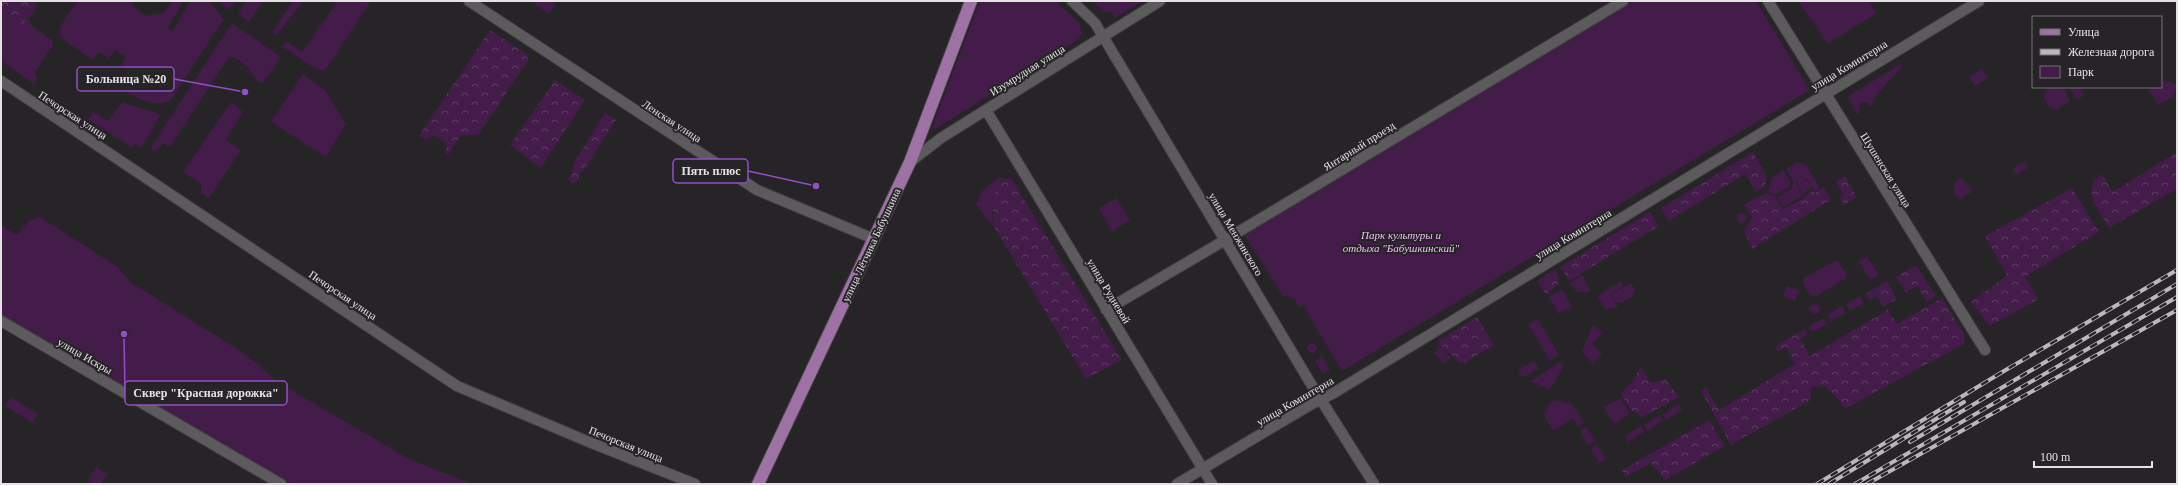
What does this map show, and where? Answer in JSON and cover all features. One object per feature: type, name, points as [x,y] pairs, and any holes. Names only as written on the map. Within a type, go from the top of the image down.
[{"type":"main road","name":"улица Лётчика Бабушкина","points":[[758,484],[910,162],[971,1]]},
{"type":"street","name":"Ленская улица","points":[[469,1],[757,190],[874,239]]},
{"type":"street","name":"улица Менжинского","points":[[1072,1],[1088,15],[1103,37],[1321,399],[1374,484]]},
{"type":"street","name":"Изумрудная улица","points":[[910,162],[941,138],[1160,1]]},
{"type":"street","name":"Янтарный проезд","points":[[1106,310],[1226,240],[1623,1]]},
{"type":"street","name":"Шушенская улица","points":[[1768,1],[1824,94],[1985,350]]},
{"type":"street","name":"улица Коминтерна","points":[[1177,484],[1321,399],[1979,1]]},
{"type":"street","name":"Печорская улица","points":[[1,81],[457,386],[586,441],[694,484]]},
{"type":"street","name":"улица Рудневой","points":[[986,110],[1212,484]]},
{"type":"street","name":"улица Искры","points":[[1,321],[281,484]]},
{"type":"green space","points":[[1,1],[32,1],[38,5],[29,18],[31,25],[53,41],[53,45],[35,72],[37,79],[34,84],[1,61]]},
{"type":"green space","points":[[1,1],[24,1],[33,3],[33,6],[25,12],[25,26],[19,25],[13,19],[1,19]]},
{"type":"green space","points":[[78,1],[132,1],[133,6],[147,16],[164,13],[172,1],[183,1],[168,28],[173,31],[190,1],[209,1],[224,19],[170,101],[165,103],[152,103],[133,96],[121,85],[116,74],[126,57],[115,50],[109,58],[99,52],[93,60],[61,38],[60,33],[62,24]]},
{"type":"green space","points":[[218,1],[236,1],[230,9],[227,9]]},
{"type":"green space","points":[[246,1],[263,1],[249,22],[238,14]]},
{"type":"green space","points":[[293,1],[304,1],[276,35],[272,32]]},
{"type":"green space","points":[[332,1],[371,1],[326,69],[322,71],[316,69],[283,47],[287,42],[302,52],[336,4]]},
{"type":"green space","points":[[531,1],[550,1],[555,4],[549,14]]},
{"type":"green space","points":[[980,1],[1055,1],[1078,21],[1082,33],[1079,39],[934,130],[932,128]]},
{"type":"green space","points":[[1092,1],[1143,1],[1115,18],[1112,13],[1104,12]]},
{"type":"green space","name":"Парк культуры и отдыха \"Бабушкинский\"","points":[[1634,1],[1756,1],[1810,90],[1342,371],[1303,305],[1299,307],[1294,298],[1291,299],[1288,295],[1284,298],[1244,234]]},
{"type":"green space","points":[[1798,1],[1869,1],[1877,13],[1828,44]]},
{"type":"green space","points":[[232,23],[281,57],[262,84],[243,63],[229,57],[170,147],[163,143],[156,151],[152,150],[151,147]]},
{"type":"green space","points":[[490,30],[527,54],[528,61],[478,135],[461,135],[448,155],[445,152],[448,145],[433,135],[426,140],[419,136]]},
{"type":"green space","points":[[1901,64],[1903,66],[1873,99],[1872,106],[1869,106],[1869,103],[1860,102],[1859,113],[1857,114],[1848,98],[1850,95]]},
{"type":"green space","points":[[1982,69],[1988,78],[1975,86],[1969,77]]},
{"type":"green space","points":[[303,74],[325,90],[346,124],[326,157],[271,122]]},
{"type":"green space","points":[[555,80],[585,100],[541,168],[510,145]]},
{"type":"green space","points":[[2166,80],[2177,85],[2173,97],[2158,105],[2149,90],[2152,88],[2162,88],[2162,82]]},
{"type":"green space","points":[[2050,88],[2064,89],[2070,100],[2056,110],[2050,108],[2044,98],[2046,91]]},
{"type":"green space","points":[[2070,88],[2080,88],[2085,95],[2077,100]]},
{"type":"green space","points":[[123,102],[161,115],[141,148],[135,144],[132,148],[88,119],[93,112],[108,121]]},
{"type":"green space","points":[[231,102],[243,112],[226,140],[241,150],[209,198],[201,193],[201,184],[183,172]]},
{"type":"green space","points":[[605,113],[616,120],[584,170],[579,173],[579,180],[572,184],[568,179],[573,172],[574,163]]},
{"type":"green space","points":[[1753,152],[1767,176],[1765,187],[1756,192],[1745,174],[1669,221],[1661,208]]},
{"type":"green space","points":[[2177,152],[2177,189],[2109,228],[2094,201],[2092,186],[2095,180],[2102,174],[2113,192]]},
{"type":"green space","points":[[1796,162],[1806,165],[1820,188],[1815,192],[1807,179],[1800,183],[1807,180],[1811,187],[1803,195],[1798,186],[1798,182],[1794,182],[1786,169]]},
{"type":"green space","points":[[2024,162],[2028,168],[2016,175],[2013,168]]},
{"type":"green space","points":[[1784,170],[1790,182],[1789,187],[1776,195],[1768,192],[1772,177]]},
{"type":"green space","points":[[1845,176],[1857,197],[1844,205],[1840,198],[1843,195],[1836,182]]},
{"type":"green space","points":[[999,177],[1004,179],[999,181],[992,214],[995,229],[976,204],[983,190]]},
{"type":"green space","points":[[1011,178],[1122,360],[1086,379],[995,229],[993,205],[995,193],[999,181]]},
{"type":"green space","points":[[1962,178],[1972,192],[1959,200],[1954,192],[1955,182]]},
{"type":"green space","points":[[1793,182],[1797,183],[1802,196],[1783,207],[1777,197],[1792,189]]},
{"type":"green space","points":[[1824,187],[1831,200],[1752,249],[1744,231],[1752,217],[1744,205],[1766,193],[1775,196],[1783,209],[1802,199],[1812,190],[1815,193]]},
{"type":"green space","points":[[2072,188],[2099,232],[2025,277],[2038,299],[1990,326],[1971,302],[2007,275],[1985,236]]},
{"type":"green space","points":[[1116,198],[1130,220],[1112,232],[1099,208]]},
{"type":"green space","points":[[1650,212],[1659,226],[1569,281],[1560,267]]},
{"type":"green space","points":[[1742,213],[1747,218],[1742,223],[1737,218]]},
{"type":"green space","points":[[40,217],[118,267],[130,282],[244,353],[279,383],[409,459],[472,484],[291,484],[1,315],[1,225],[17,235],[29,221]]},
{"type":"green space","points":[[1867,256],[1879,275],[1870,280],[1859,261]]},
{"type":"green space","points":[[1837,260],[1846,273],[1846,278],[1817,296],[1810,295],[1803,284],[1804,278]]},
{"type":"green space","points":[[1916,265],[1936,296],[1927,302],[1917,286],[1906,292],[1896,277]]},
{"type":"green space","points":[[1555,270],[1559,277],[1558,284],[1546,295],[1537,281]]},
{"type":"green space","points":[[1582,275],[1591,290],[1587,293],[1576,291],[1570,283]]},
{"type":"green space","points":[[1621,281],[1624,286],[1610,295],[1617,304],[1617,308],[1605,309],[1597,296]]},
{"type":"green space","points":[[1887,281],[1897,299],[1883,307],[1877,296],[1869,300],[1865,294]]},
{"type":"green space","points":[[1631,283],[1635,290],[1632,297],[1621,303],[1616,302],[1611,295]]},
{"type":"green space","points":[[1787,286],[1799,290],[1795,301],[1783,296]]},
{"type":"green space","points":[[1562,289],[1572,306],[1559,314],[1549,297]]},
{"type":"green space","points":[[1860,296],[1864,303],[1850,311],[1846,304]]},
{"type":"green space","points":[[1942,298],[1965,336],[1964,344],[1845,409],[1834,394],[1824,386],[1811,387],[1811,400],[1731,445],[1701,391],[1706,388],[1719,410],[1795,364],[1786,347],[1778,352],[1775,346],[1805,329],[1808,334],[1800,339],[1810,356],[1888,310],[1897,324]]},
{"type":"green space","points":[[1813,304],[1817,304],[1819,305],[1819,313],[1813,314],[1810,311],[1810,307]]},
{"type":"green space","points":[[1842,306],[1846,313],[1831,321],[1827,315]]},
{"type":"green space","points":[[1477,317],[1494,345],[1465,363],[1460,363],[1438,343],[1441,339]]},
{"type":"green space","points":[[1823,318],[1827,324],[1813,332],[1809,326]]},
{"type":"green space","points":[[1538,319],[1559,355],[1550,361],[1528,324]]},
{"type":"green space","points":[[1593,324],[1603,333],[1592,343],[1602,354],[1593,364],[1582,352]]},
{"type":"green space","points":[[1312,343],[1317,348],[1312,353],[1307,348]]},
{"type":"green space","points":[[1441,346],[1451,358],[1444,364],[1434,353]]},
{"type":"green space","points":[[1322,356],[1330,370],[1323,374],[1315,361]]},
{"type":"green space","points":[[1534,361],[1539,368],[1525,377],[1521,376],[1518,370]]},
{"type":"green space","points":[[1560,362],[1563,368],[1550,390],[1531,381]]},
{"type":"green space","points":[[1642,368],[1650,382],[1654,383],[1665,379],[1679,397],[1641,418],[1637,413],[1631,411],[1621,393],[1633,381],[1639,369]]},
{"type":"green space","points":[[11,397],[38,414],[33,423],[5,406]]},
{"type":"green space","points":[[1621,398],[1630,414],[1614,424],[1604,407]]},
{"type":"green space","points":[[1555,400],[1572,404],[1584,423],[1578,427],[1573,419],[1553,431],[1544,415],[1549,404]]},
{"type":"green space","points":[[1679,404],[1682,410],[1666,420],[1663,414]]},
{"type":"green space","points":[[1660,415],[1663,421],[1647,431],[1644,425]]},
{"type":"green space","points":[[1709,420],[1725,446],[1665,480],[1651,463],[1625,477],[1622,470]]},
{"type":"green space","points":[[1641,426],[1644,432],[1628,442],[1625,436]]},
{"type":"green space","points":[[1586,427],[1595,441],[1588,445],[1580,431]]},
{"type":"green space","points":[[1597,445],[1606,459],[1599,463],[1591,449]]},
{"type":"green space","points":[[96,467],[107,474],[101,484],[94,484],[88,480]]},
{"type":"railway","points":[[1817,484],[2004,371],[2177,270]]},
{"type":"railway","points":[[1910,442],[2177,284]]},
{"type":"railway","points":[[1855,484],[2177,297]]},
{"type":"railway","points":[[1867,484],[2177,310]]},
{"type":"railway","points":[[1829,484],[1964,402]]},
{"type":"place","name":"Больница №20","points":[[245,92]]},
{"type":"place","name":"Пять плюс","points":[[816,186]]},
{"type":"place","name":"Сквер \"Красная дорожка\"","points":[[124,334]]}]
